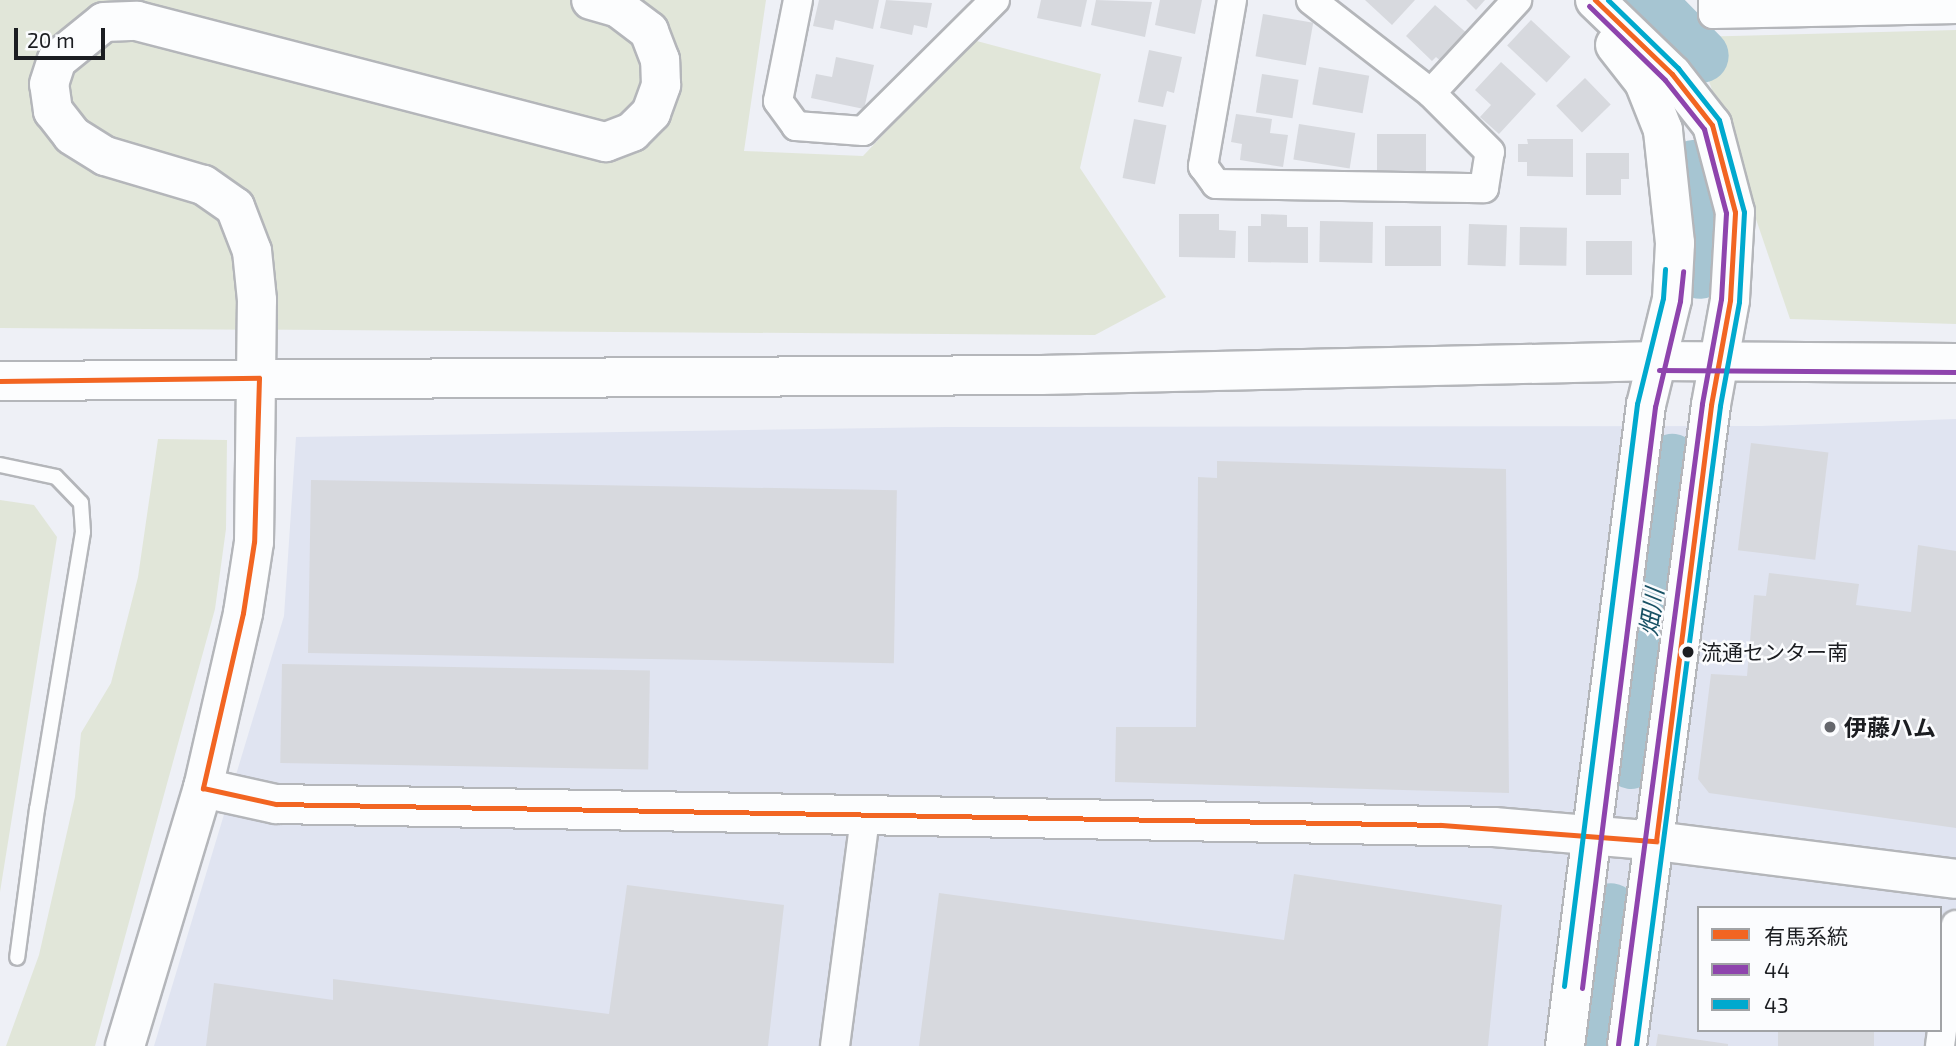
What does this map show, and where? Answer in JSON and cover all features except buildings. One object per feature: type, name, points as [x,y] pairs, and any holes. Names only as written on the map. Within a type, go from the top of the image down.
[{"type":"street","points":[[125,1046],[203,788],[243,613],[254,542],[259,378],[252,251],[235,207],[203,185],[105,156],[72,135],[53,111],[49,83],[57,60],[104,22],[137,21],[606,142],[632,132],[651,113],[661,85],[660,60],[649,31],[620,8],[591,0]]},
{"type":"street","points":[[798,0],[778,102],[796,126],[863,131],[995,0]]},
{"type":"street","points":[[1232,0],[1203,166],[1216,184],[1484,188],[1490,152],[1431,93],[1311,0]]},
{"type":"street","points":[[1431,93],[1517,0]]},
{"type":"street","points":[[1565,1046],[1646,405],[1672,299],[1675,243],[1664,130],[1644,82],[1579,0]]},
{"type":"street","points":[[1595,0],[1672,74],[1712,125],[1735,212],[1730,300],[1718,362],[1628,1046]]},
{"type":"street","points":[[1713,0],[1713,14],[1956,9]]},
{"type":"street","points":[[0,382],[259,378],[1028,375],[1657,361],[1956,363]]},
{"type":"street","points":[[203,788],[276,804],[866,812],[1441,825],[1656,841],[1956,879]]},
{"type":"street","points":[[835,1046],[866,812]]},
{"type":"street","points":[[1942,1031],[1956,925]]},
{"type":"lane","points":[[0,465],[56,477],[81,503],[83,532],[37,808],[17,958]]},
{"type":"shaded area","points":[[0,0],[766,0],[744,151],[863,156],[973,40],[1101,74],[1080,168],[1166,297],[1095,335],[0,328]]},
{"type":"shaded area","points":[[1956,30],[1956,324],[1790,319],[1694,37]]},
{"type":"shaded area","points":[[1956,419],[1956,1046],[154,1046],[284,616],[296,437],[946,427],[1761,426]]},
{"type":"shaded area","points":[[158,439],[227,440],[226,529],[215,609],[95,1046],[6,1046],[39,955],[75,797],[81,733],[111,683],[138,577]]},
{"type":"shaded area","points":[[0,500],[34,505],[57,537],[0,892]]},
{"type":"waterway","name":"畑川","points":[[1647,0],[1702,56]]},
{"type":"waterway","name":"畑川","points":[[1694,167],[1700,272]]},
{"type":"waterway","name":"畑川","points":[[1631,762],[1672,461]]},
{"type":"waterway","name":"畑川","points":[[1593,1046],[1611,910]]},
{"type":"transit line","name":"有馬系統","points":[[0,381],[259,378],[254,542],[243,613],[203,788],[276,804],[1441,825],[1656,841],[1711,405],[1730,300],[1735,212],[1712,125],[1672,74],[1595,0]]},
{"type":"transit line","name":"43","points":[[1608,0],[1678,68],[1719,120],[1744,212],[1739,302],[1720,406],[1636,1046]]},
{"type":"transit line","name":"44","points":[[1589,6],[1665,80],[1704,129],[1726,213],[1721,299],[1702,404],[1618,1045]]},
{"type":"transit line","name":"43","points":[[1564,986],[1637,404],[1663,298],[1665,269]]},
{"type":"transit line","name":"44","points":[[1582,988],[1655,407],[1680,301],[1683,271]]},
{"type":"transit line","name":"44","points":[[1659,370],[1956,372]]},
{"type":"place","name":"流通センター南","points":[[1688,652]]},
{"type":"place","name":"伊藤ハム","points":[[1830,727]]}]
